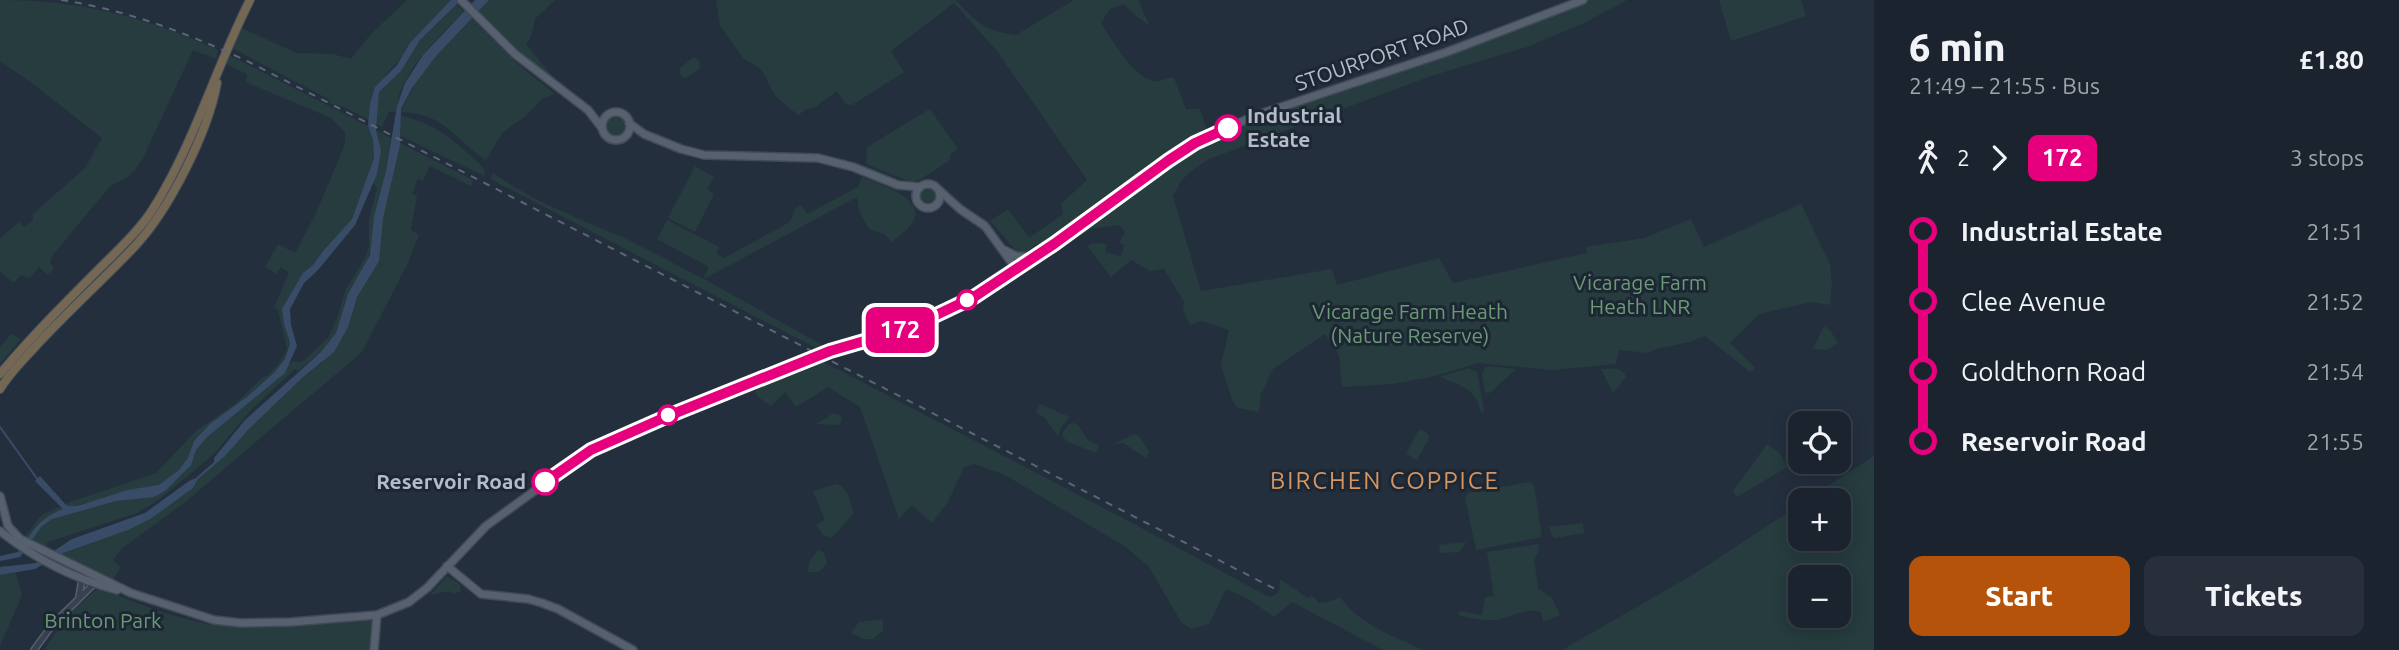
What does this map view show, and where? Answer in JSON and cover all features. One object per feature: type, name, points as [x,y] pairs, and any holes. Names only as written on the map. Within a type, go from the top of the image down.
[{"type":"highway","points":[[0,374],[138,243],[159,215],[188,164],[215,97],[222,59],[248,0]]},
{"type":"highway","points":[[0,388],[46,328]]},
{"type":"main road","points":[[461,0],[532,69],[588,110],[605,135],[611,139],[644,134]]},
{"type":"main road","name":"STOURPORT ROAD","points":[[447,566],[504,511],[591,450],[677,412],[830,351],[909,328],[974,297],[1017,270],[1169,160],[1209,136],[1257,115],[1455,49],[1583,0]]},
{"type":"main road","points":[[588,110],[609,115],[620,113],[644,134],[681,149],[715,157],[798,156],[825,159],[853,167],[898,186],[925,208],[937,205],[960,209]]},
{"type":"main road","points":[[602,128],[603,121],[609,115]]},
{"type":"main road","points":[[624,138],[629,130],[629,123]]},
{"type":"main road","points":[[898,186],[920,187],[931,184],[985,226],[1017,270]]},
{"type":"main road","points":[[917,200],[920,187]]},
{"type":"main road","points":[[937,205],[939,190]]},
{"type":"main road","points":[[1004,250],[1016,256],[1035,257]]},
{"type":"main road","points":[[0,496],[9,528],[20,540],[42,553],[65,562],[96,580],[214,620],[241,623],[291,622],[377,615],[410,602],[447,566],[481,594],[509,596],[542,603],[633,650]]},
{"type":"main road","points":[[0,531],[26,550],[42,553],[52,564],[82,579],[96,580]]},
{"type":"main road","points":[[374,650],[377,615]]},
{"type":"street","points":[[77,600],[82,579]]},
{"type":"street","points":[[34,650],[53,624],[96,580]]},
{"type":"green space","points":[[0,0],[58,3],[112,13],[165,28],[218,50],[216,59],[193,50],[142,160],[126,178],[110,186],[53,255],[50,262],[54,269],[47,275],[39,267],[30,278],[20,275],[14,283],[0,272],[0,238],[19,222],[24,227],[33,221],[33,214],[85,168],[102,138],[0,61]]},
{"type":"green space","points":[[407,0],[451,0],[385,76],[379,92],[401,71],[420,40],[457,4],[464,12],[432,44],[411,71],[398,98],[397,112],[389,112],[382,127],[377,124],[377,100],[369,120],[342,106],[329,103],[330,100],[230,47],[239,27],[297,53],[333,54],[351,59],[370,35]]},
{"type":"green space","points":[[489,0],[555,0],[535,19],[531,37],[526,44],[557,82],[515,49],[478,11]]},
{"type":"green space","points":[[716,0],[956,0],[982,25],[1016,35],[1074,0],[1138,0],[1150,26],[1124,4],[1110,9],[1101,23],[1123,56],[1145,78],[1159,81],[1174,78],[1186,109],[1200,109],[1209,136],[1583,0],[1627,0],[1582,24],[1527,47],[1431,76],[1209,159],[1182,180],[1173,196],[1201,291],[1332,269],[1337,285],[1439,258],[1453,283],[1587,253],[1586,247],[1644,238],[1691,219],[1704,247],[1801,204],[1830,264],[1830,305],[1811,302],[1757,316],[1730,343],[1755,368],[1750,372],[1705,336],[1648,353],[1619,350],[1616,364],[1552,370],[1478,363],[1431,377],[1392,384],[1342,387],[1339,355],[1325,334],[1273,369],[1261,394],[1259,412],[1238,408],[1232,400],[1221,365],[1229,330],[1202,321],[1190,325],[1183,310],[1184,302],[1164,269],[1150,271],[1131,260],[1111,277],[1087,246],[1092,243],[1107,244],[1105,252],[1121,256],[1124,245],[1119,243],[1125,232],[1119,225],[1091,229],[1080,236],[1074,229],[1054,244],[1037,244],[1026,252],[1018,253],[990,221],[1008,209],[1029,238],[1063,214],[1061,204],[1087,180],[997,51],[954,3],[891,51],[904,72],[852,105],[846,104],[837,91],[814,108],[798,115],[776,97],[761,69],[744,59],[730,40],[720,25]]},
{"type":"green space","points":[[1719,0],[1801,0],[1806,16],[1731,41]]},
{"type":"green space","points":[[471,18],[519,65],[555,94],[542,99],[526,116],[503,132],[486,160],[429,117],[401,112],[422,74]]},
{"type":"green space","points":[[229,55],[368,126],[373,140],[374,158],[352,219],[310,268],[282,309],[290,343],[285,359],[290,364],[292,361],[302,362],[328,338],[346,289],[366,256],[369,246],[369,220],[377,188],[373,183],[379,157],[376,130],[391,138],[366,264],[348,294],[336,333],[321,352],[298,371],[295,369],[252,409],[214,454],[157,501],[137,513],[48,542],[45,547],[25,536],[42,515],[70,502],[156,473],[197,430],[235,404],[267,376],[280,362],[287,349],[278,310],[274,307],[289,273],[281,267],[276,274],[265,267],[278,244],[295,253],[316,213],[345,144],[345,132],[331,118],[246,82],[247,74],[226,64]]},
{"type":"green space","points":[[694,57],[699,61],[700,68],[685,79],[680,75],[680,68]]},
{"type":"green space","points":[[930,109],[958,149],[950,154],[950,160],[921,179],[911,182],[866,164],[867,147]]},
{"type":"green space","points":[[400,115],[445,134],[482,166],[484,176],[401,136]]},
{"type":"green space","points":[[612,117],[620,117],[626,127],[620,137],[612,137],[606,131],[606,123]]},
{"type":"green space","points":[[400,143],[473,180],[471,186],[430,166],[423,181],[418,179],[412,194],[417,196],[411,230],[419,235],[408,263],[362,352],[184,503],[121,549],[113,561],[121,567],[113,580],[61,554],[152,518],[193,488],[198,479],[225,456],[249,429],[302,378],[323,362],[366,275]]},
{"type":"green space","points":[[695,166],[714,177],[707,189],[714,194],[695,232],[668,218]]},
{"type":"green space","points":[[493,173],[537,199],[626,239],[703,279],[709,267],[657,239],[667,220],[719,247],[716,254],[724,258],[790,222],[795,209],[801,205],[807,214],[858,187],[862,177],[908,199],[915,214],[908,229],[891,242],[884,234],[869,229],[859,211],[857,197],[704,279],[824,346],[865,332],[866,335],[822,351],[490,179]]},
{"type":"green space","points":[[928,187],[934,190],[937,196],[934,202],[928,205],[922,202],[919,196],[922,190]]},
{"type":"green space","points":[[1824,326],[1838,343],[1827,350],[1813,349]]},
{"type":"green space","points":[[11,334],[21,339],[0,364],[0,347]]},
{"type":"green space","points":[[820,360],[1267,596],[1274,596],[1279,591],[1280,579],[1308,598],[1313,596],[1319,603],[1340,597],[1367,622],[1423,650],[1383,650],[1292,602],[1274,617],[1248,599],[1226,589],[1209,624],[1191,629],[1181,622],[1149,567],[1126,547],[1005,475],[974,464],[964,467],[948,502],[932,523],[912,505],[899,519],[860,407],[828,387],[796,407],[785,392],[771,406],[755,392],[758,386]]},
{"type":"green space","points":[[1485,367],[1516,369],[1490,393],[1485,392],[1482,374]]},
{"type":"green space","points":[[1468,368],[1477,372],[1484,411],[1481,413],[1472,393],[1440,377]]},
{"type":"green space","points":[[1601,369],[1616,369],[1622,371],[1626,377],[1613,393]]},
{"type":"green space","points":[[1040,404],[1070,417],[1061,427],[1058,436],[1045,418],[1036,412]]},
{"type":"green space","points":[[834,413],[842,419],[839,425],[816,424]]},
{"type":"green space","points":[[1074,423],[1088,440],[1099,445],[1096,453],[1066,441],[1062,434],[1069,424]]},
{"type":"green space","points":[[1422,430],[1429,438],[1417,460],[1406,454],[1418,431]]},
{"type":"green space","points":[[1134,434],[1139,436],[1149,451],[1146,458],[1123,443],[1114,444]]},
{"type":"green space","points":[[1767,444],[1780,453],[1787,467],[1737,497],[1733,491]]},
{"type":"green space","points":[[1874,456],[1874,650],[1562,650],[1694,574],[1788,513],[1788,551],[1851,551],[1851,488],[1825,488],[1846,474],[1851,474],[1851,471]]},
{"type":"green space","points":[[1529,482],[1534,485],[1542,537],[1476,550],[1465,498],[1468,493]]},
{"type":"green space","points":[[836,484],[844,488],[854,513],[832,538],[823,535],[816,525],[825,520],[813,491]]},
{"type":"green space","points":[[1583,523],[1584,533],[1555,538],[1549,527]]},
{"type":"green space","points":[[1466,542],[1460,552],[1440,553],[1439,545]]},
{"type":"green space","points":[[1538,544],[1539,551],[1534,559],[1538,588],[1552,598],[1560,615],[1543,622],[1541,612],[1536,611],[1520,612],[1496,620],[1460,616],[1460,611],[1482,615],[1485,597],[1494,596],[1487,552]]},
{"type":"green space","points":[[818,550],[824,553],[827,563],[819,572],[808,572],[809,562]]},
{"type":"green space","points":[[16,573],[22,595],[0,646],[0,575]]},
{"type":"green space","points":[[447,576],[461,585],[460,592],[430,595]]},
{"type":"green space","name":"Brinton Park","points":[[100,587],[161,611],[224,626],[280,627],[376,619],[372,650],[44,650],[70,612]]},
{"type":"green space","points":[[883,619],[883,631],[873,639],[864,639],[851,633],[859,622]]},
{"type":"water","points":[[451,0],[461,0],[420,40],[401,71],[379,92],[376,130],[381,150],[377,174],[355,225],[304,283],[290,309],[297,346],[285,373],[207,437],[196,450],[191,465],[165,491],[154,497],[116,501],[52,519],[41,527],[20,557],[0,561],[0,556],[18,552],[41,522],[63,509],[35,481],[40,476],[67,506],[78,506],[127,490],[159,485],[179,470],[188,458],[194,441],[210,424],[274,373],[285,359],[290,343],[282,309],[303,273],[352,219],[374,158],[373,140],[368,126],[375,87],[397,65],[410,43]]},
{"type":"water","points":[[475,0],[489,0],[436,56],[412,88],[401,109],[400,145],[383,218],[379,261],[357,297],[348,327],[334,352],[302,378],[249,429],[225,456],[198,479],[193,488],[152,518],[128,530],[63,553],[35,569],[0,575],[0,567],[36,563],[72,539],[145,513],[196,478],[214,462],[214,458],[245,420],[321,352],[336,333],[348,294],[370,255],[374,216],[386,171],[397,106],[405,83],[423,55]]},
{"type":"waterway","points":[[0,427],[38,480]]},
{"type":"railway","points":[[61,0],[86,4],[158,24],[249,62],[1279,591]]},
{"type":"bus line","name":"172","points":[[545,482],[591,450],[668,416],[849,344],[909,328],[974,297],[1054,244],[1169,160],[1195,143],[1228,128]]},
{"type":"place","name":"Industrial Estate","points":[[1228,128]]},
{"type":"place","name":"Reservoir Road","points":[[545,482]]},
{"type":"district","name":"BIRCHEN COPPICE","points":[[1385,481]]},
{"type":"park label","name":"Vicarage Farm Heath LNR","points":[[1640,295]]},
{"type":"park label","name":"Vicarage Farm Heath (Nature Reserve)","points":[[1410,324]]}]
